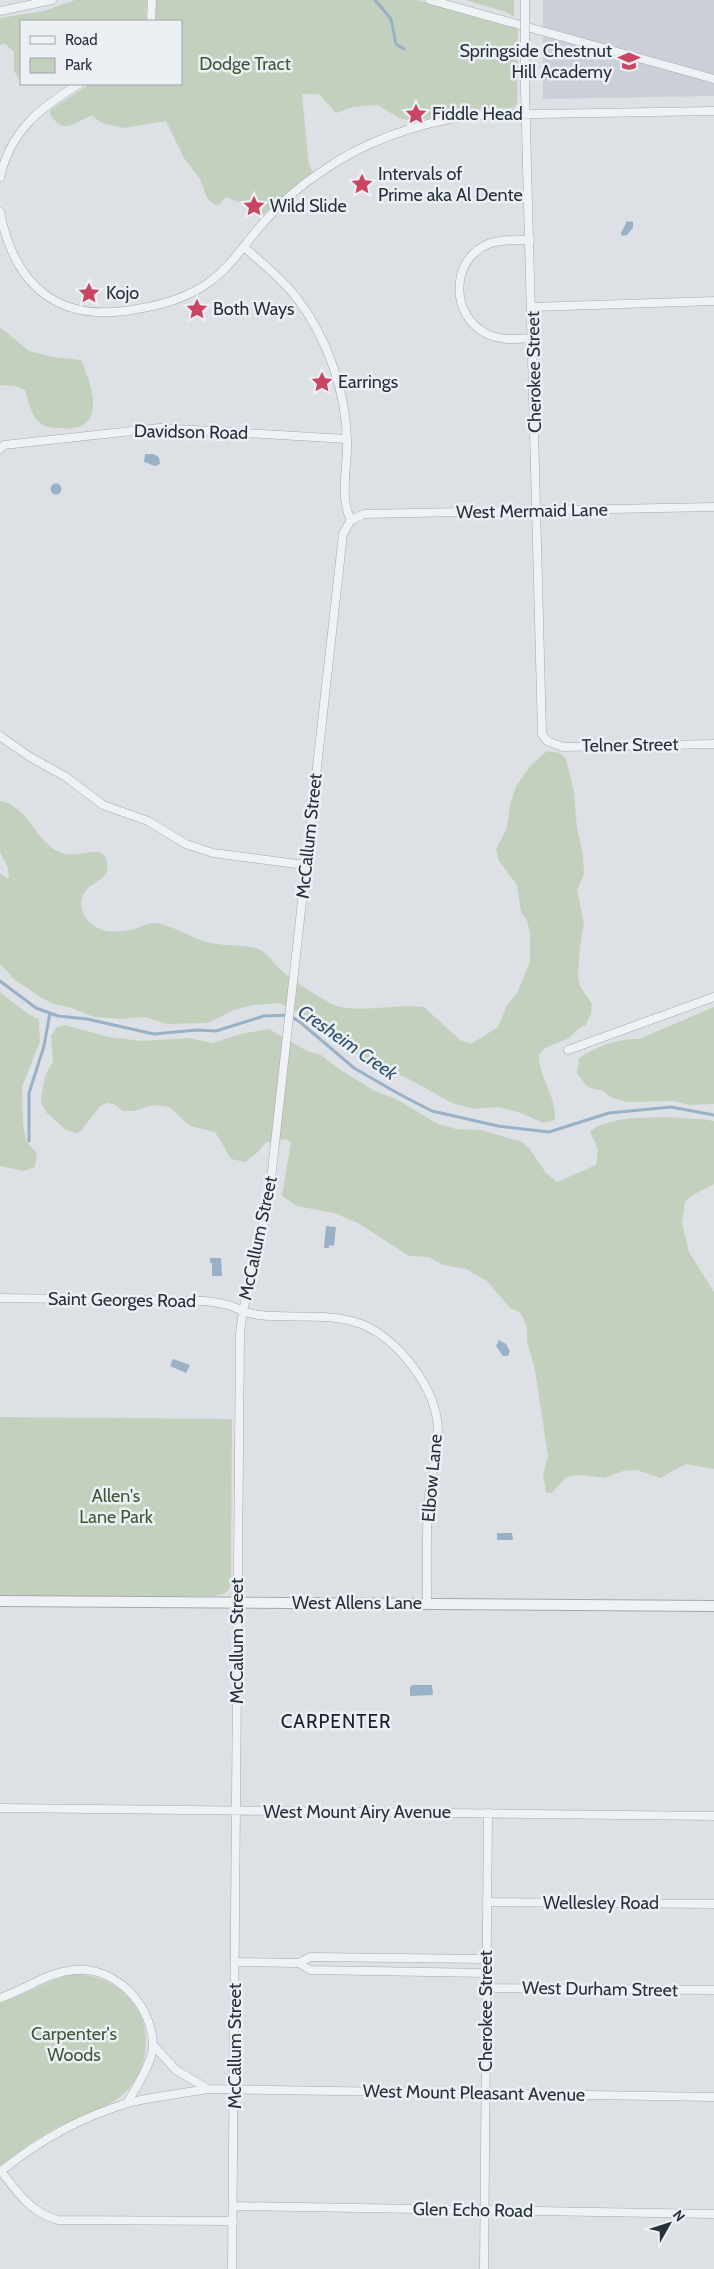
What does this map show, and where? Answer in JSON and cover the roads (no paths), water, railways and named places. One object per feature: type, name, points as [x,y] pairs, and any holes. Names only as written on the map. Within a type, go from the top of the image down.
[{"type":"street","points":[[0,10],[52,0]]},
{"type":"street","points":[[151,20],[152,0]]},
{"type":"street","points":[[430,0],[714,78]]},
{"type":"street","name":"Cherokee Street","points":[[525,0],[525,89],[533,338],[541,727],[548,741]]},
{"type":"street","points":[[0,177],[9,151],[27,123],[50,102],[77,85]]},
{"type":"street","points":[[0,212],[12,253],[30,282],[56,301],[88,312],[121,312],[159,305],[185,297],[216,277],[275,210],[313,178],[339,160],[375,142],[444,120],[472,115],[714,111]]},
{"type":"street","points":[[530,240],[497,242],[481,248],[473,254],[462,271],[458,292],[466,313],[479,329],[487,334],[507,339],[533,338]]},
{"type":"street","points":[[244,247],[283,283],[313,322],[326,349],[338,384],[347,439],[345,494],[346,507],[351,520]]},
{"type":"street","points":[[532,307],[714,301]]},
{"type":"street","name":"Davidson Road","points":[[2,445],[160,428],[347,439]]},
{"type":"street","name":"West Mermaid Lane","points":[[351,520],[364,514],[714,506]]},
{"type":"street","name":"McCallum Street","points":[[232,2269],[239,1353],[243,1311],[267,1207],[272,1170],[340,552],[343,534],[351,520]]},
{"type":"street","points":[[0,736],[30,757],[74,783],[103,805],[156,825],[186,844],[213,853],[306,865]]},
{"type":"street","name":"Telner Street","points":[[548,741],[564,747],[714,744]]},
{"type":"street","points":[[568,1050],[714,997]]},
{"type":"street","name":"Saint Georges Road","points":[[0,1298],[191,1300],[228,1305],[243,1311]]},
{"type":"street","name":"Elbow Lane","points":[[243,1311],[261,1316],[339,1319],[362,1324],[395,1346],[420,1379],[432,1401],[438,1429],[428,1503],[427,1604]]},
{"type":"street","name":"West Allens Lane","points":[[0,1601],[714,1606]]},
{"type":"street","name":"West Mount Airy Avenue","points":[[0,1808],[714,1816]]},
{"type":"street","name":"Cherokee Street","points":[[484,2269],[488,1813]]},
{"type":"street","name":"Wellesley Road","points":[[487,1902],[714,1904]]},
{"type":"street","points":[[299,1963],[310,1956],[486,1959]]},
{"type":"street","points":[[235,1962],[299,1963],[310,1970],[486,1973]]},
{"type":"street","points":[[0,1998],[60,1972],[75,1970],[98,1972],[118,1982],[135,1998],[144,2013],[153,2045],[176,2070],[208,2089]]},
{"type":"street","name":"West Durham Street","points":[[486,1988],[714,1990]]},
{"type":"street","points":[[127,2103],[147,2064],[153,2045]]},
{"type":"street","name":"West Mount Pleasant Avenue","points":[[0,2172],[50,2136],[98,2114],[127,2103],[208,2089],[714,2097]]},
{"type":"street","points":[[0,2172],[31,2207],[44,2216],[58,2220],[233,2221]]},
{"type":"street","name":"Glen Echo Road","points":[[233,2206],[714,2214]]},
{"type":"water","points":[[627,221],[633,222],[633,228],[627,235],[622,236],[621,233]]},
{"type":"water","points":[[145,454],[153,454],[159,457],[160,464],[155,466],[144,462]]},
{"type":"water","points":[[56,483],[62,489],[56,495],[50,489]]},
{"type":"water","points":[[326,1226],[336,1227],[334,1246],[329,1245],[329,1248],[324,1248]]},
{"type":"water","points":[[210,1258],[221,1258],[222,1276],[212,1276]]},
{"type":"water","points":[[499,1340],[506,1344],[510,1351],[508,1356],[503,1356],[496,1346]]},
{"type":"water","points":[[173,1359],[190,1365],[186,1373],[170,1366]]},
{"type":"water","points":[[497,1533],[512,1533],[513,1540],[497,1540]]},
{"type":"water","points":[[412,1685],[432,1685],[433,1695],[410,1696],[410,1687]]},
{"type":"waterway","points":[[375,0],[391,19],[396,44],[404,49]]},
{"type":"waterway","name":"Cresheim Creek","points":[[0,981],[36,1008],[58,1016],[87,1019],[154,1034],[197,1030],[216,1031],[264,1016],[289,1015],[300,1022],[354,1068],[399,1094],[432,1111],[498,1126],[549,1132],[609,1113],[671,1107],[714,1115]]},
{"type":"waterway","points":[[29,1141],[29,1093],[44,1046],[50,1013]]},
{"type":"place","name":"Springside Chestnut Hill Academy","points":[[629,61]]},
{"type":"place","name":"Fiddle Head","points":[[416,114]]},
{"type":"place","name":"Intervals of Prime aka Al Dente","points":[[362,184]]},
{"type":"place","name":"Wild Slide","points":[[254,206]]},
{"type":"place","name":"Kojo","points":[[89,293]]},
{"type":"place","name":"Both Ways","points":[[197,309]]},
{"type":"place","name":"Earrings","points":[[322,382]]},
{"type":"district","name":"CARPENTER","points":[[336,1721]]},
{"type":"park label","name":"Dodge Tract","points":[[245,64]]},
{"type":"park label","name":"Allen's Lane Park","points":[[116,1506]]},
{"type":"park label","name":"Carpenter's Woods","points":[[74,2044]]}]
